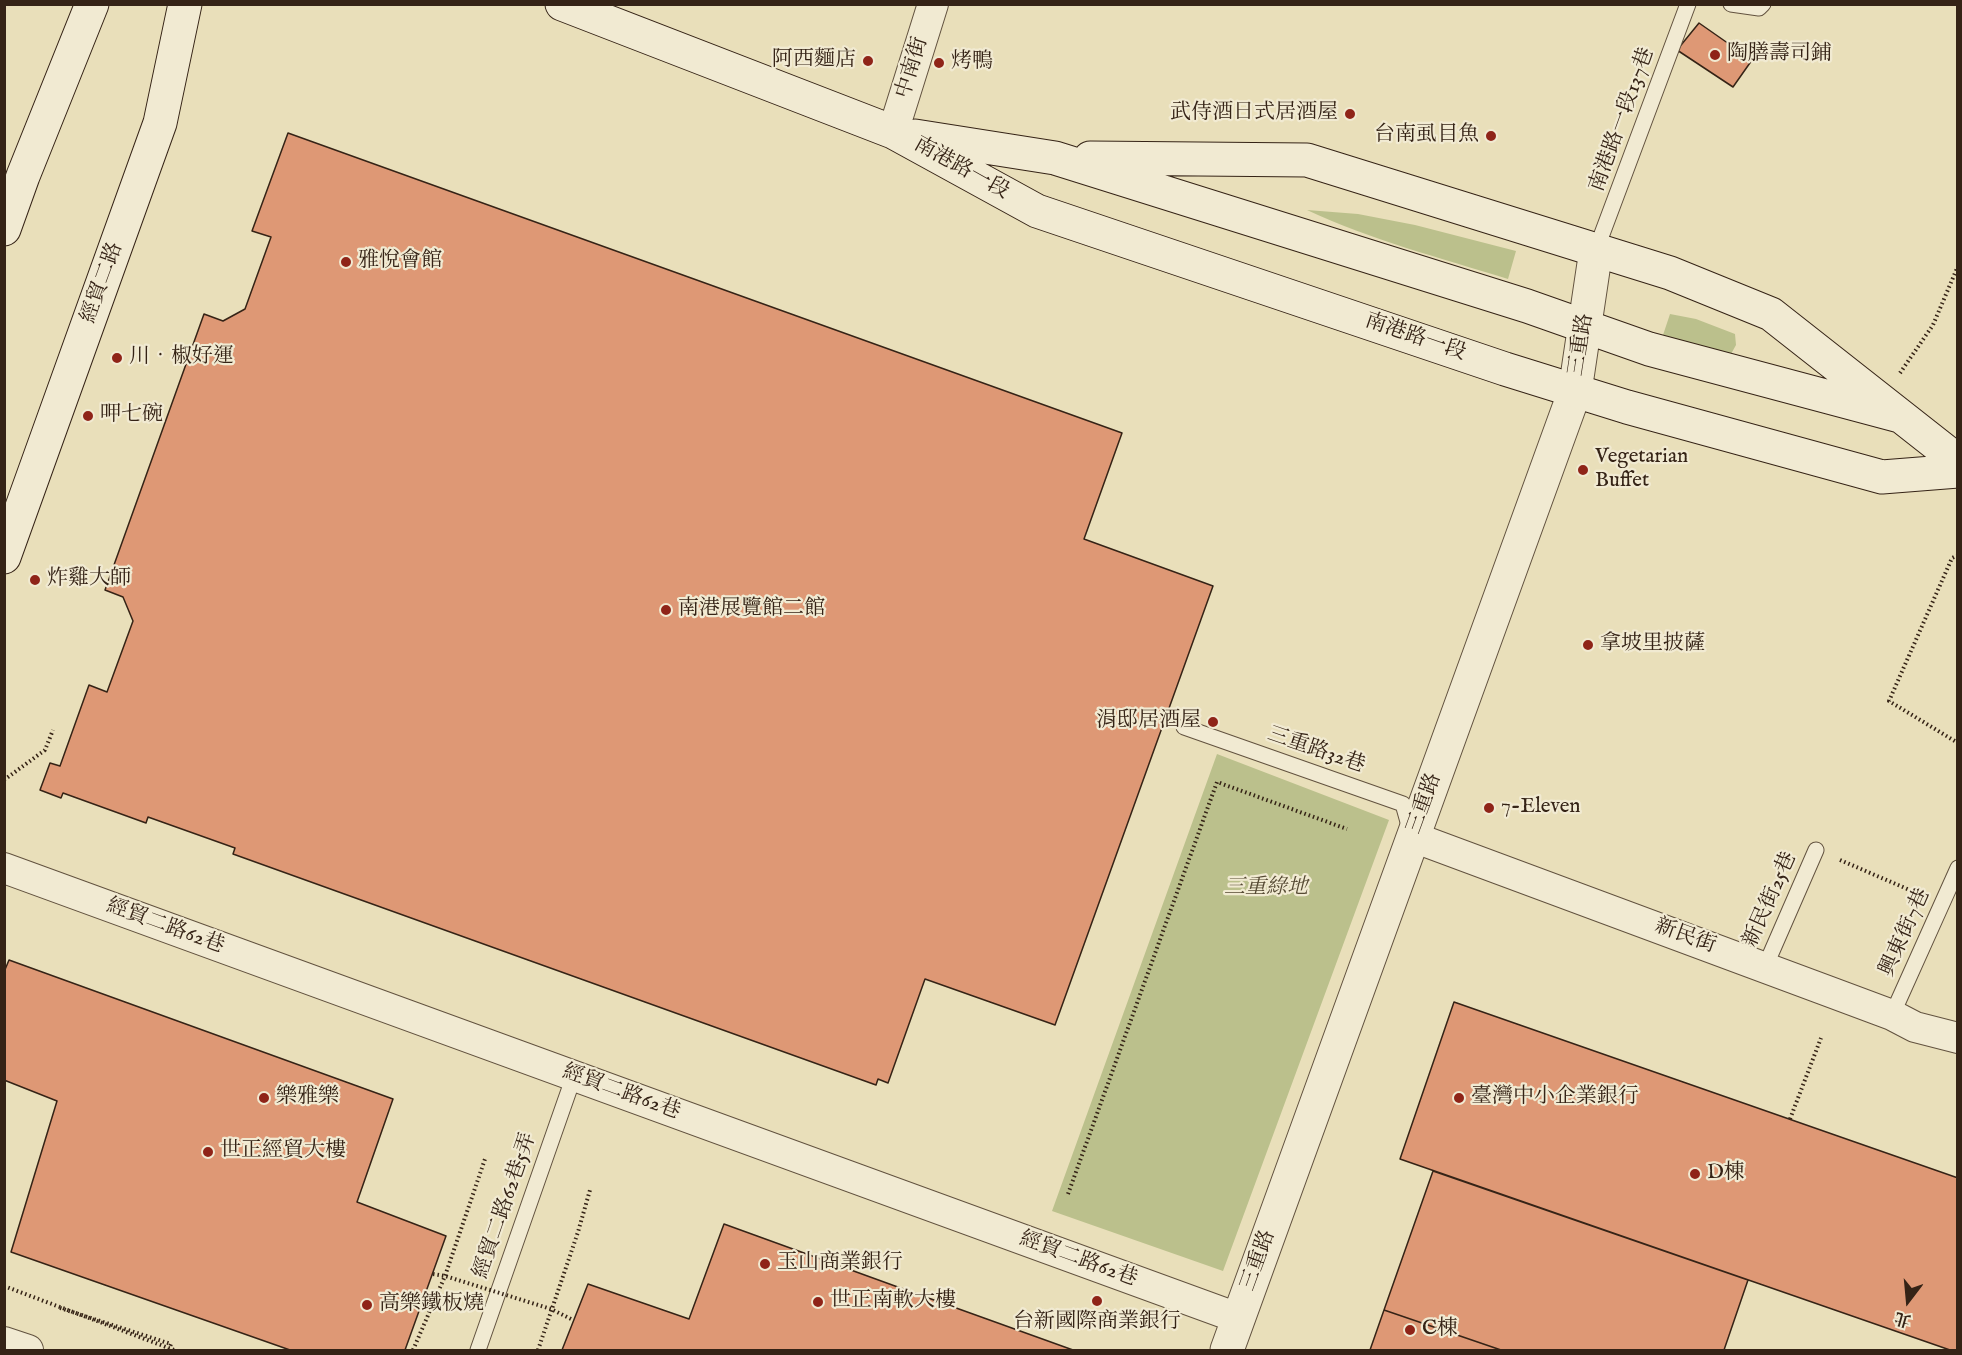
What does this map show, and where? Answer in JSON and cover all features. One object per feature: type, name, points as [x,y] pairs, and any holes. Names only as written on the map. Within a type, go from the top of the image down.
[{"type":"main road","points":[[4,229],[92,4]]},
{"type":"main road","name":"經貿二路","points":[[4,557],[160,123],[186,4]]},
{"type":"main road","name":"南港路一段","points":[[562,4],[893,132],[1037,211],[1627,407],[1882,477],[1958,471]]},
{"type":"main road","name":"南港路一段","points":[[893,132],[1055,158],[1527,306],[1648,349],[1900,416],[1958,461]]},
{"type":"main road","points":[[1055,158],[1306,160],[1670,273],[1770,314],[1900,416]]},
{"type":"main road","name":"三重路","points":[[1227,1350],[1575,390],[1596,250]]},
{"type":"street","name":"中南街","points":[[893,132],[933,4]]},
{"type":"street","name":"新民街","points":[[1413,837],[1892,1015],[1915,1027],[1958,1038]]},
{"type":"street","name":"經貿二路62巷","points":[[4,868],[1238,1318]]},
{"type":"street","points":[[4,1342],[28,1350]]},
{"type":"lane","name":"南港路一段137巷","points":[[1596,250],[1688,4]]},
{"type":"lane","points":[[1731,4],[1759,8],[1763,4]]},
{"type":"lane","name":"三重路32巷","points":[[1184,727],[1403,804],[1413,837]]},
{"type":"lane","name":"新民街25巷","points":[[1764,967],[1816,850]]},
{"type":"lane","name":"興東街7巷","points":[[1892,1015],[1958,868]]},
{"type":"lane","name":"經貿二路62巷5弄","points":[[478,1350],[574,1076]]},
{"type":"path","points":[[1898,377],[1933,326],[1958,266]]},
{"type":"path","points":[[1958,555],[1952,558],[1890,701],[1958,743]]},
{"type":"path","points":[[4,780],[45,750],[53,730]]},
{"type":"path","points":[[1068,1194],[1217,782],[1347,829]]},
{"type":"path","points":[[1816,850],[1942,904]]},
{"type":"path","points":[[1790,1119],[1821,1038]]},
{"type":"path","points":[[413,1350],[445,1276],[485,1159]]},
{"type":"path","points":[[537,1350],[578,1232],[590,1190]]},
{"type":"path","points":[[433,1274],[551,1309],[573,1320]]},
{"type":"path","points":[[4,1286],[171,1350],[171,1344],[60,1308]]},
{"type":"green space","points":[[1307,210],[1358,214],[1415,225],[1516,251],[1508,279],[1381,239]]},
{"type":"green space","points":[[1670,314],[1696,319],[1735,334],[1736,345],[1731,354],[1663,335]]},
{"type":"green space","name":"三重綠地","points":[[1217,754],[1389,820],[1223,1271],[1052,1211]]},
{"type":"building","name":"陶膳壽司鋪","points":[[1699,23],[1752,60],[1733,87],[1677,50]]},
{"type":"building","name":"南港展覽館二館","points":[[288,133],[1122,433],[1084,539],[1213,586],[1055,1025],[925,979],[888,1083],[878,1079],[876,1085],[233,854],[235,848],[148,817],[146,823],[63,793],[61,798],[40,790],[50,763],[60,766],[89,685],[107,692],[133,621],[123,597],[105,590],[204,314],[223,321],[245,309],[271,237],[252,231]]},
{"type":"building","name":"世正經貿大樓","points":[[9,960],[393,1099],[357,1202],[446,1236],[405,1350],[290,1350],[11,1252],[57,1101],[4,1080],[4,972]]},
{"type":"building","name":"D棟","points":[[1454,1002],[1958,1178],[1958,1350],[1950,1350],[1400,1159]]},
{"type":"building","points":[[1433,1171],[1748,1280],[1724,1350],[1501,1350],[1384,1310]]},
{"type":"building","name":"世正南軟大樓","points":[[724,1224],[1073,1350],[562,1350],[588,1284],[689,1319]]},
{"type":"building","name":"C棟","points":[[1384,1310],[1501,1350],[1370,1350]]},
{"type":"place","name":"陶膳壽司鋪","points":[[1715,55]]},
{"type":"place","name":"阿西麵店","points":[[868,61]]},
{"type":"place","name":"烤鴨","points":[[939,63]]},
{"type":"place","name":"武侍酒日式居酒屋","points":[[1350,114]]},
{"type":"place","name":"台南虱目魚","points":[[1491,136]]},
{"type":"place","name":"雅悅會館","points":[[346,262]]},
{"type":"place","name":"川．椒好運","points":[[117,358]]},
{"type":"place","name":"呷七碗","points":[[88,416]]},
{"type":"place","name":"Vegetarian Buffet","points":[[1583,470]]},
{"type":"place","name":"炸雞大師","points":[[35,580]]},
{"type":"place","name":"南港展覽館二館","points":[[666,610]]},
{"type":"place","name":"拿坡里披薩","points":[[1588,645]]},
{"type":"place","name":"涓邸居酒屋","points":[[1213,722]]},
{"type":"place","name":"7-Eleven","points":[[1489,808]]},
{"type":"place","name":"樂雅樂","points":[[264,1098]]},
{"type":"place","name":"臺灣中小企業銀行","points":[[1459,1098]]},
{"type":"place","name":"世正經貿大樓","points":[[208,1152]]},
{"type":"place","name":"D棟","points":[[1695,1174]]},
{"type":"place","name":"玉山商業銀行","points":[[765,1264]]},
{"type":"place","name":"台新國際商業銀行","points":[[1097,1301]]},
{"type":"place","name":"世正南軟大樓","points":[[818,1302]]},
{"type":"place","name":"高樂鐵板燒","points":[[367,1305]]},
{"type":"place","name":"C棟","points":[[1410,1330]]}]
